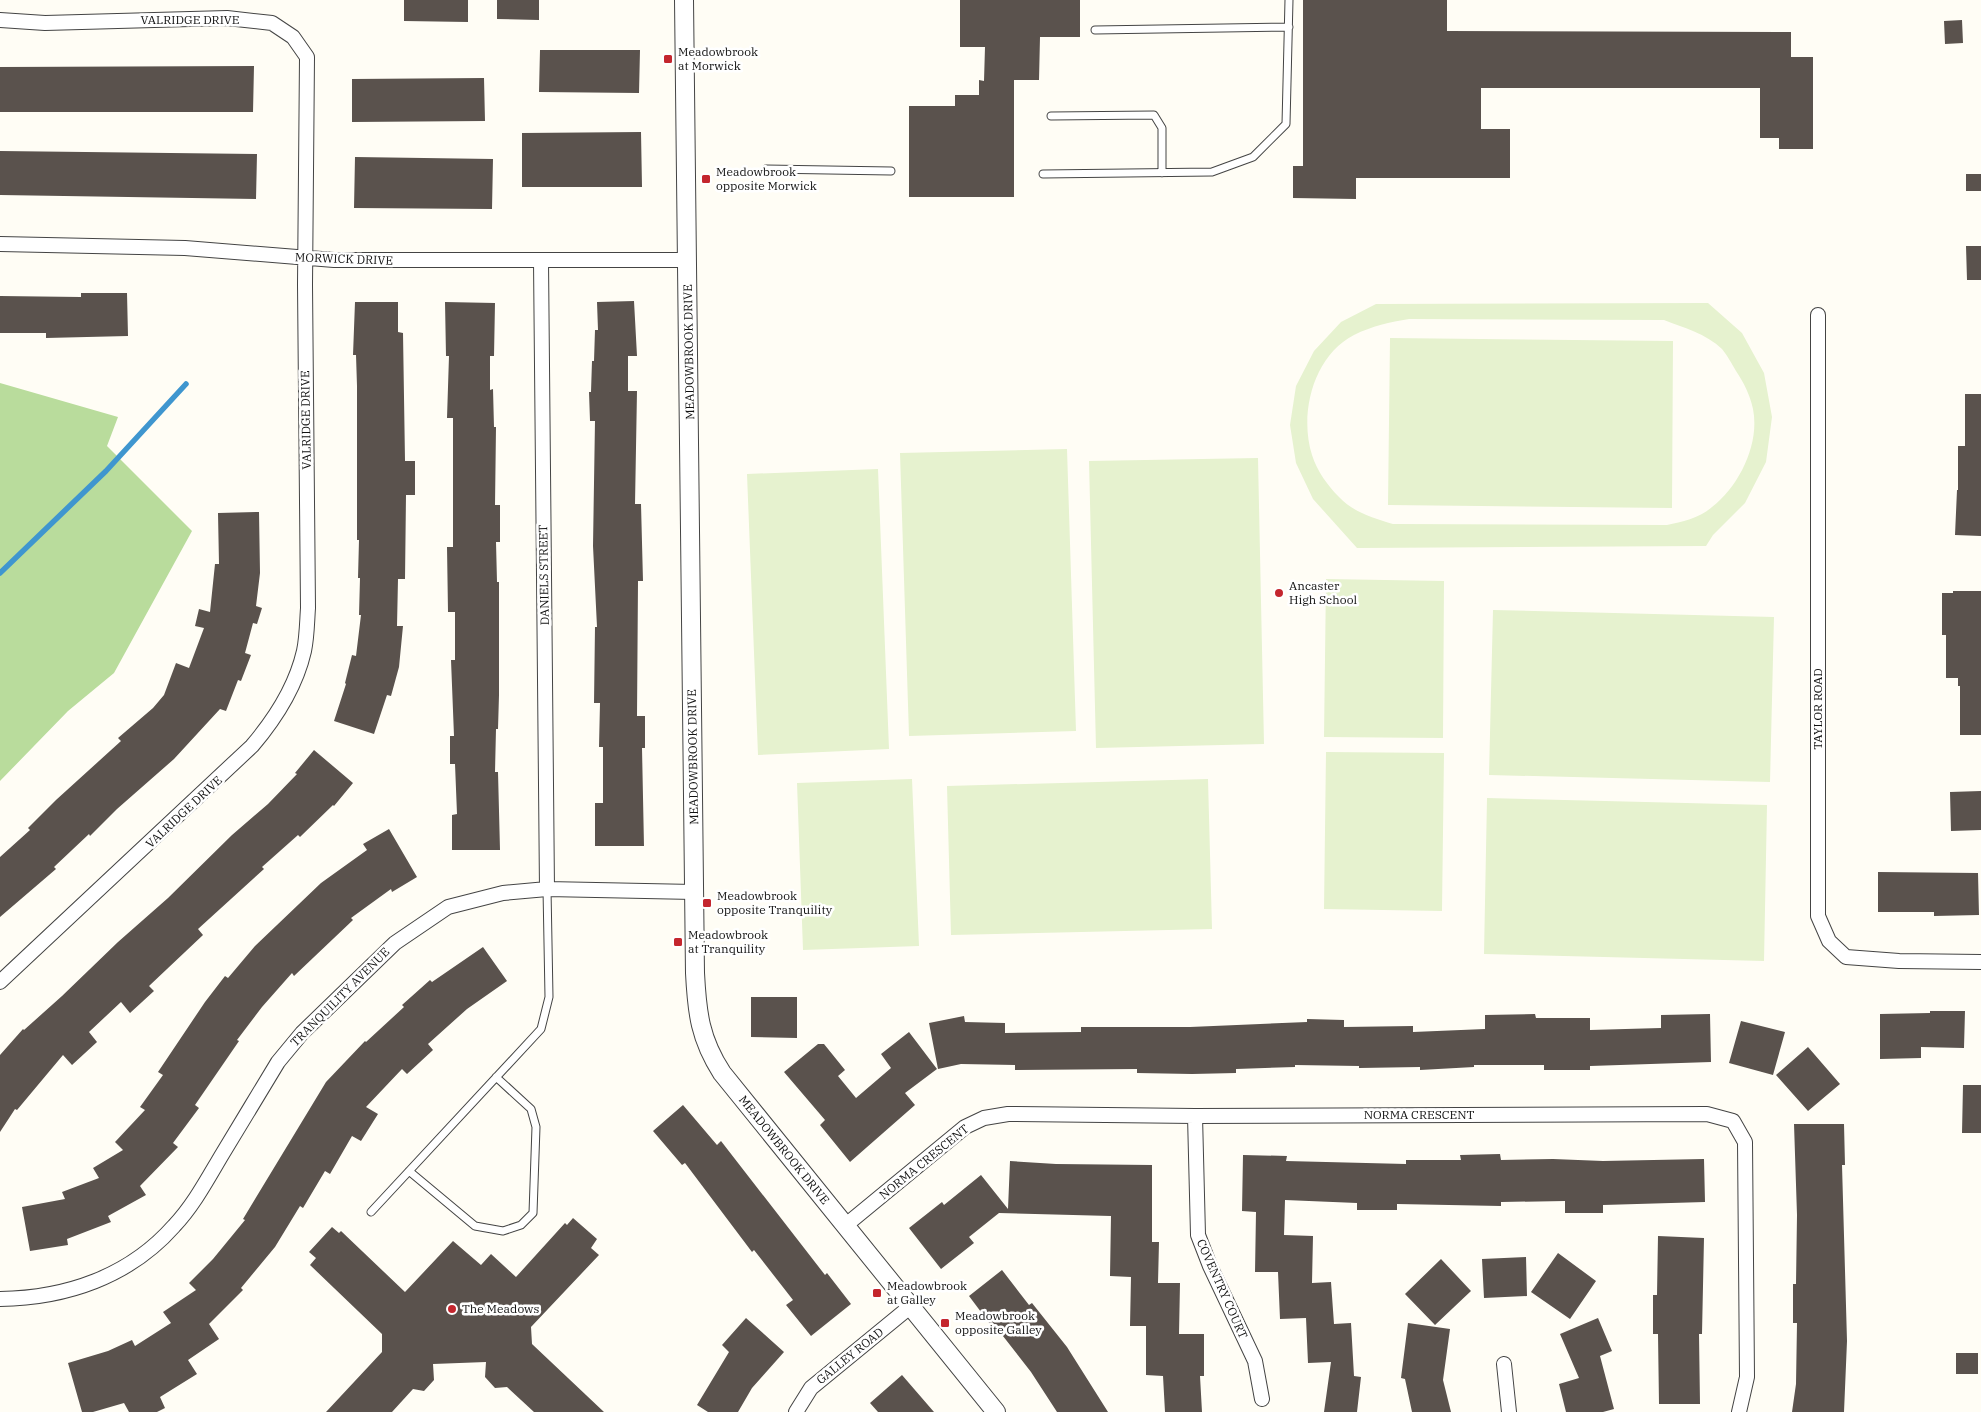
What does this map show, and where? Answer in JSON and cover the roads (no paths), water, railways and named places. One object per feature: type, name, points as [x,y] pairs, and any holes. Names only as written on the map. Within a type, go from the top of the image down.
[{"type":"street","name":"MEADOWBROOK DRIVE","points":[[684,0],[696,1001],[705,1043],[722,1074],[996,1412]]},
{"type":"street","name":"VALRIDGE DRIVE","points":[[0,20],[45,23],[227,18],[272,23],[293,37],[307,58],[305,258],[308,608],[304,651],[293,681],[273,720],[241,758],[0,982]]},
{"type":"street","name":"MORWICK DRIVE","points":[[0,244],[185,248],[305,258],[541,261],[688,260]]},
{"type":"street","name":"DANIELS STREET","points":[[541,261],[547,888]]},
{"type":"street","name":"TAYLOR ROAD","points":[[1818,315],[1818,916],[1828,941],[1846,957],[1899,961],[1981,962]]},
{"type":"street","name":"TRANQUILITY AVENUE","points":[[0,1299],[50,1296],[94,1283],[133,1261],[162,1238],[187,1210],[288,1048],[334,1000],[395,943],[448,907],[503,893],[547,888],[694,892]]},
{"type":"street","name":"NORMA CRESCENT","points":[[846,1225],[965,1127],[984,1118],[1008,1114],[1195,1116],[1707,1114],[1733,1121],[1745,1142],[1747,1376],[1739,1412]]},
{"type":"street","name":"COVENTRY COURT","points":[[1195,1116],[1198,1235],[1210,1266],[1255,1361],[1262,1399]]},
{"type":"street","name":"GALLEY ROAD","points":[[796,1412],[811,1388],[911,1306]]},
{"type":"street","points":[[1504,1364],[1509,1412]]},
{"type":"lane","points":[[1043,174],[1212,172],[1253,157],[1286,124],[1290,27],[1289,0]]},
{"type":"lane","points":[[1095,30],[1290,27]]},
{"type":"lane","points":[[1051,116],[1154,115],[1162,128],[1162,173]]},
{"type":"lane","points":[[766,169],[891,172]]},
{"type":"lane","points":[[371,1212],[541,1029],[549,997],[547,888]]},
{"type":"lane","points":[[409,1171],[475,1226],[503,1231],[521,1225],[533,1213],[536,1127],[531,1110],[496,1077]]},
{"type":"waterway","points":[[0,573],[106,471],[186,384]]},
{"type":"place","name":"Meadowbrook at Morwick","points":[[668,59]]},
{"type":"place","name":"Meadowbrook opposite Morwick","points":[[706,179]]},
{"type":"place","name":"Ancaster High School","points":[[1279,593]]},
{"type":"place","name":"Meadowbrook opposite Tranquility","points":[[707,903]]},
{"type":"place","name":"Meadowbrook at Tranquility","points":[[678,942]]},
{"type":"place","name":"Meadowbrook at Galley","points":[[877,1293]]},
{"type":"place","name":"The Meadows","points":[[452,1309]]},
{"type":"place","name":"Meadowbrook opposite Galley","points":[[945,1323]]}]
